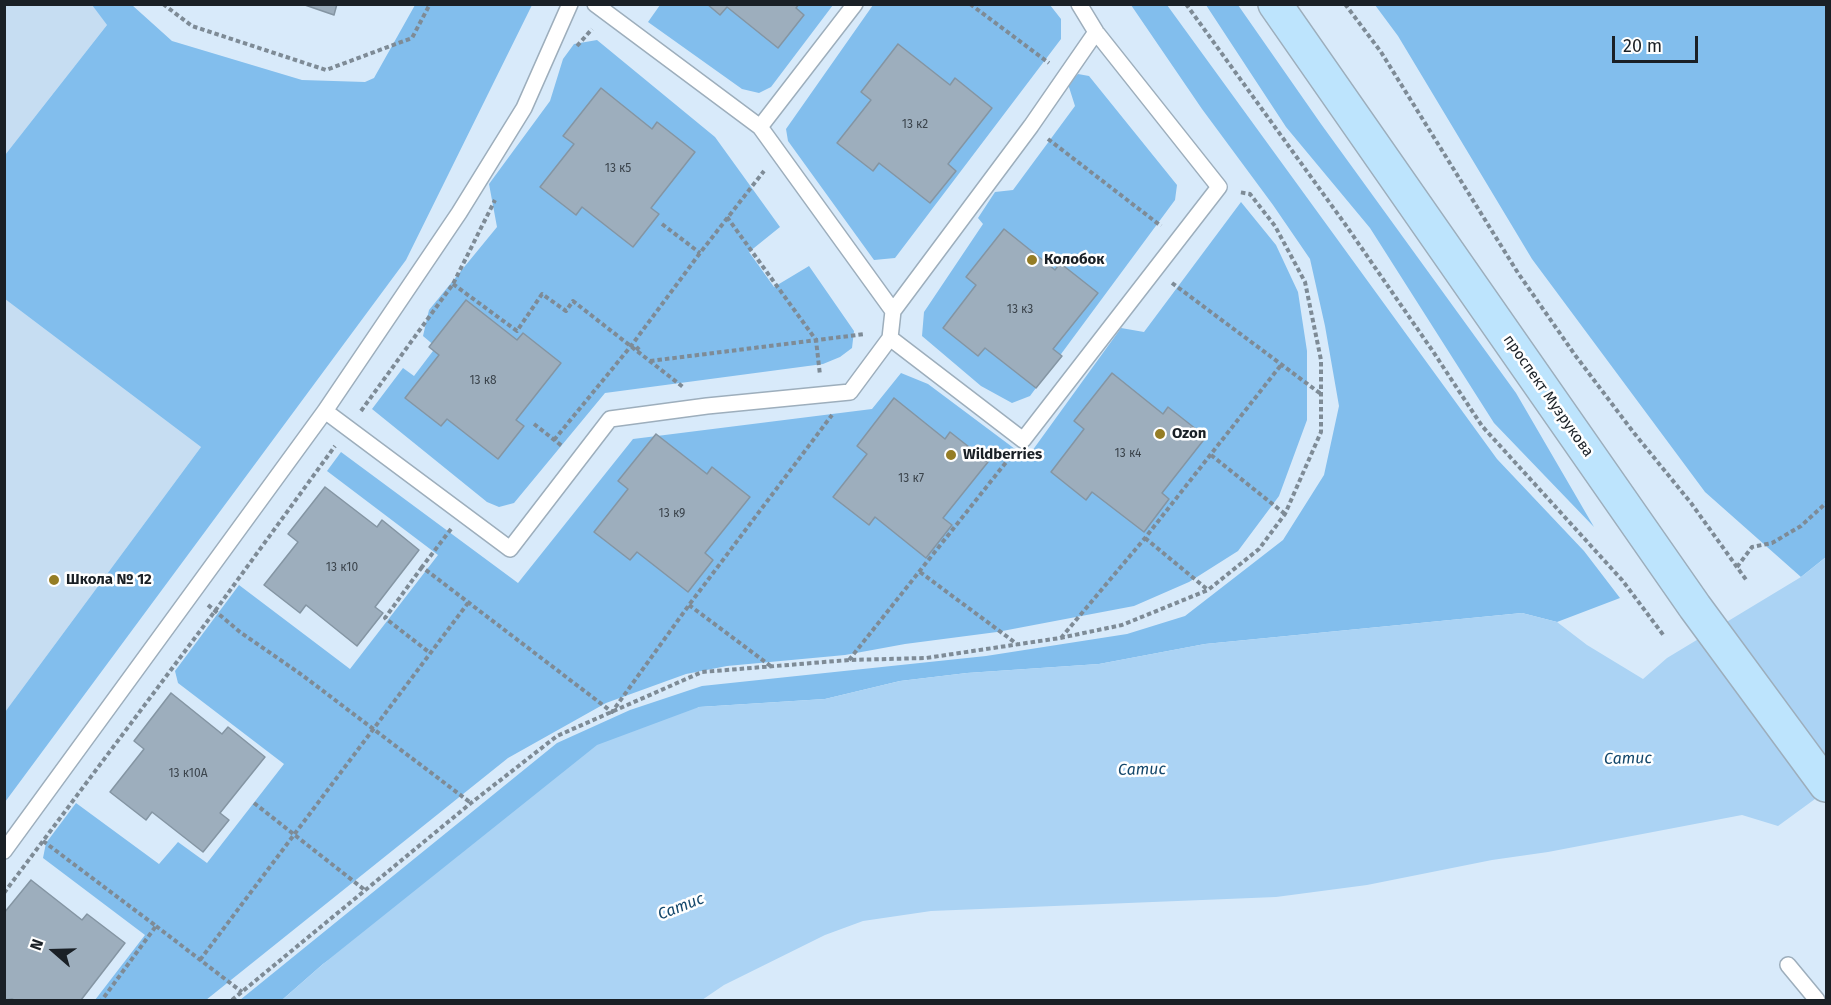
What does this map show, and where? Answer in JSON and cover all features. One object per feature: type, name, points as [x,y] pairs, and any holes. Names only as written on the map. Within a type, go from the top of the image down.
[{"type":"main road","name":"проспект Музрукова","points":[[1275,4],[1695,607],[1827,784]]},
{"type":"lane","points":[[4,851],[194,594],[325,411],[459,213],[524,108],[570,4]]},
{"type":"lane","points":[[595,4],[760,128],[893,311]]},
{"type":"lane","points":[[760,128],[855,4]]},
{"type":"lane","points":[[890,335],[1023,440],[1219,187],[1096,33],[1079,4]]},
{"type":"lane","points":[[325,411],[510,549],[610,419],[707,406],[850,392],[890,335],[893,311],[1067,77],[1096,33]]},
{"type":"lane","points":[[1788,965],[1817,1000]]},
{"type":"path","points":[[163,4],[192,26],[326,70],[412,38],[430,4]]},
{"type":"path","points":[[970,4],[1067,77]]},
{"type":"path","points":[[1186,4],[1352,234],[1482,426],[1622,580],[1664,636]]},
{"type":"path","points":[[1345,4],[1381,52],[1518,273],[1575,355],[1691,503],[1747,581]]},
{"type":"path","points":[[1031,126],[1179,239]]},
{"type":"path","points":[[554,440],[631,346],[778,153]]},
{"type":"path","points":[[232,1000],[471,803],[557,736],[702,672],[849,660],[926,658],[1060,638],[1122,625],[1208,590],[1259,549],[1285,514],[1320,432],[1321,360],[1305,282],[1275,226],[1250,194],[1219,187]]},
{"type":"path","points":[[727,217],[816,340],[823,394]]},
{"type":"path","points":[[662,224],[700,253]]},
{"type":"path","points":[[1155,270],[1321,394]]},
{"type":"path","points":[[453,284],[517,331],[542,294],[566,311],[573,301],[707,406]]},
{"type":"path","points":[[649,361],[816,340],[890,335]]},
{"type":"path","points":[[636,350],[640,346]]},
{"type":"path","points":[[1060,638],[1145,538],[1281,365]]},
{"type":"path","points":[[612,712],[689,605],[850,392]]},
{"type":"path","points":[[534,424],[579,460]]},
{"type":"path","points":[[849,660],[1023,440]]},
{"type":"path","points":[[1211,455],[1285,514]]},
{"type":"path","points":[[1737,568],[1752,547],[1772,543],[1801,526],[1827,503]]},
{"type":"path","points":[[430,653],[385,618],[462,514]]},
{"type":"path","points":[[1145,538],[1208,590]]},
{"type":"path","points":[[422,567],[612,712]]},
{"type":"path","points":[[920,572],[1018,645]]},
{"type":"path","points":[[194,594],[240,632],[471,803]]},
{"type":"path","points":[[200,960],[468,603]]},
{"type":"path","points":[[689,605],[773,668]]},
{"type":"path","points":[[254,803],[366,891]]},
{"type":"path","points":[[23,827],[242,992]]},
{"type":"path","points":[[102,1000],[156,926]]},
{"type":"shaded area","points":[[5,5],[92,5],[107,25],[5,155]]},
{"type":"shaded area","points":[[92,5],[132,5],[172,41],[302,80],[365,82],[374,78],[415,5],[532,5],[406,260],[5,802],[5,712],[201,447],[5,299],[5,155],[107,25]]},
{"type":"shaded area","points":[[660,5],[833,5],[771,87],[759,93],[742,89],[648,22]]},
{"type":"shaded area","points":[[873,5],[1050,5],[1061,19],[1061,39],[895,258],[874,260],[788,141],[786,129]]},
{"type":"shaded area","points":[[1131,5],[1167,5],[1497,459],[1584,551],[1620,598],[1557,622],[1522,613],[1205,644],[1099,664],[967,673],[900,681],[825,699],[699,707],[323,964],[282,1000],[240,1000],[557,743],[630,710],[702,686],[986,656],[1127,634],[1185,616],[1283,540],[1324,475],[1339,406],[1310,259],[1202,109]]},
{"type":"shaded area","points":[[1206,5],[1238,5],[1321,124],[1516,393],[1594,527],[1494,423],[1370,228],[1286,127]]},
{"type":"shaded area","points":[[1375,5],[1826,5],[1826,557],[1801,577],[1705,492],[1532,259],[1398,36]]},
{"type":"shaded area","points":[[597,40],[715,137],[780,227],[749,252],[774,287],[809,266],[854,331],[852,348],[840,357],[823,364],[605,393],[514,503],[499,507],[487,502],[372,409],[403,368],[414,376],[436,347],[423,336],[429,310],[497,227],[489,184],[550,101],[563,59],[574,44]]},
{"type":"shaded area","points":[[1078,74],[1089,76],[1177,185],[1175,200],[1030,396],[1012,403],[981,386],[922,336],[924,312],[983,224],[978,218],[995,192],[1013,190],[1075,106],[1068,84]]},
{"type":"shaded area","points":[[1241,202],[1276,245],[1298,292],[1307,351],[1307,420],[1279,496],[1238,551],[1189,582],[1134,606],[997,632],[905,644],[845,655],[727,666],[686,674],[606,703],[508,758],[206,1000],[95,1000],[145,935],[43,858],[46,843],[76,803],[159,864],[178,842],[207,863],[284,764],[178,683],[175,671],[239,585],[350,669],[438,555],[327,471],[341,452],[518,583],[633,439],[872,409],[901,373],[928,384],[1027,458],[1121,328],[1144,332]]},
{"type":"shaded area","name":"Школа № 12","points":[[5,299],[201,447],[5,712]]},
{"type":"water","name":"Сатис","points":[[1826,557],[1826,791],[1778,826],[1742,815],[1367,885],[1276,897],[931,911],[863,921],[825,935],[724,985],[702,1000],[282,1000],[323,964],[597,745],[699,707],[825,699],[900,681],[967,673],[1099,664],[1205,644],[1522,613],[1557,622],[1587,645],[1643,679],[1667,658],[1801,577]]},
{"type":"building","points":[[302,4],[337,4],[334,15]]},
{"type":"building","points":[[707,4],[799,4],[796,8],[804,15],[778,48],[727,7],[720,15]]},
{"type":"building","points":[[898,44],[950,85],[955,78],[992,108],[948,164],[956,171],[930,203],[879,163],[873,171],[837,143],[871,100],[861,92]]},
{"type":"building","points":[[601,88],[652,129],[657,122],[695,152],[651,208],[659,214],[633,247],[582,207],[576,215],[540,187],[574,144],[563,136]]},
{"type":"building","points":[[1004,229],[1055,270],[1060,263],[1098,293],[1053,349],[1062,356],[1036,388],[985,348],[978,356],[943,328],[976,285],[966,277]]},
{"type":"building","points":[[466,300],[517,340],[523,333],[561,363],[516,420],[524,426],[498,459],[447,419],[441,426],[405,398],[439,355],[429,347]]},
{"type":"building","points":[[1112,373],[1163,414],[1168,407],[1206,437],[1162,493],[1169,499],[1144,532],[1092,492],[1086,500],[1051,472],[1084,429],[1074,421]]},
{"type":"building","points":[[894,398],[945,439],[950,432],[988,462],[943,518],[952,525],[926,558],[875,517],[869,525],[833,497],[867,454],[857,446]]},
{"type":"building","points":[[656,434],[707,474],[712,467],[750,497],[705,553],[713,560],[688,592],[637,552],[630,560],[594,532],[628,489],[618,481]]},
{"type":"building","points":[[325,487],[377,527],[382,520],[419,550],[375,607],[383,613],[357,646],[306,605],[300,613],[264,585],[298,542],[288,534]]},
{"type":"building","points":[[171,693],[222,734],[228,727],[265,757],[220,813],[229,820],[203,852],[152,812],[146,820],[110,792],[144,749],[134,741]]},
{"type":"building","points":[[31,880],[82,920],[87,914],[125,943],[81,1000],[4,1000],[4,913]]},
{"type":"place","name":"Колобок","points":[[1032,260]]},
{"type":"place","name":"Ozon","points":[[1160,434]]},
{"type":"place","name":"Wildberries","points":[[951,455]]},
{"type":"place","name":"Школа № 12","points":[[54,580]]}]
